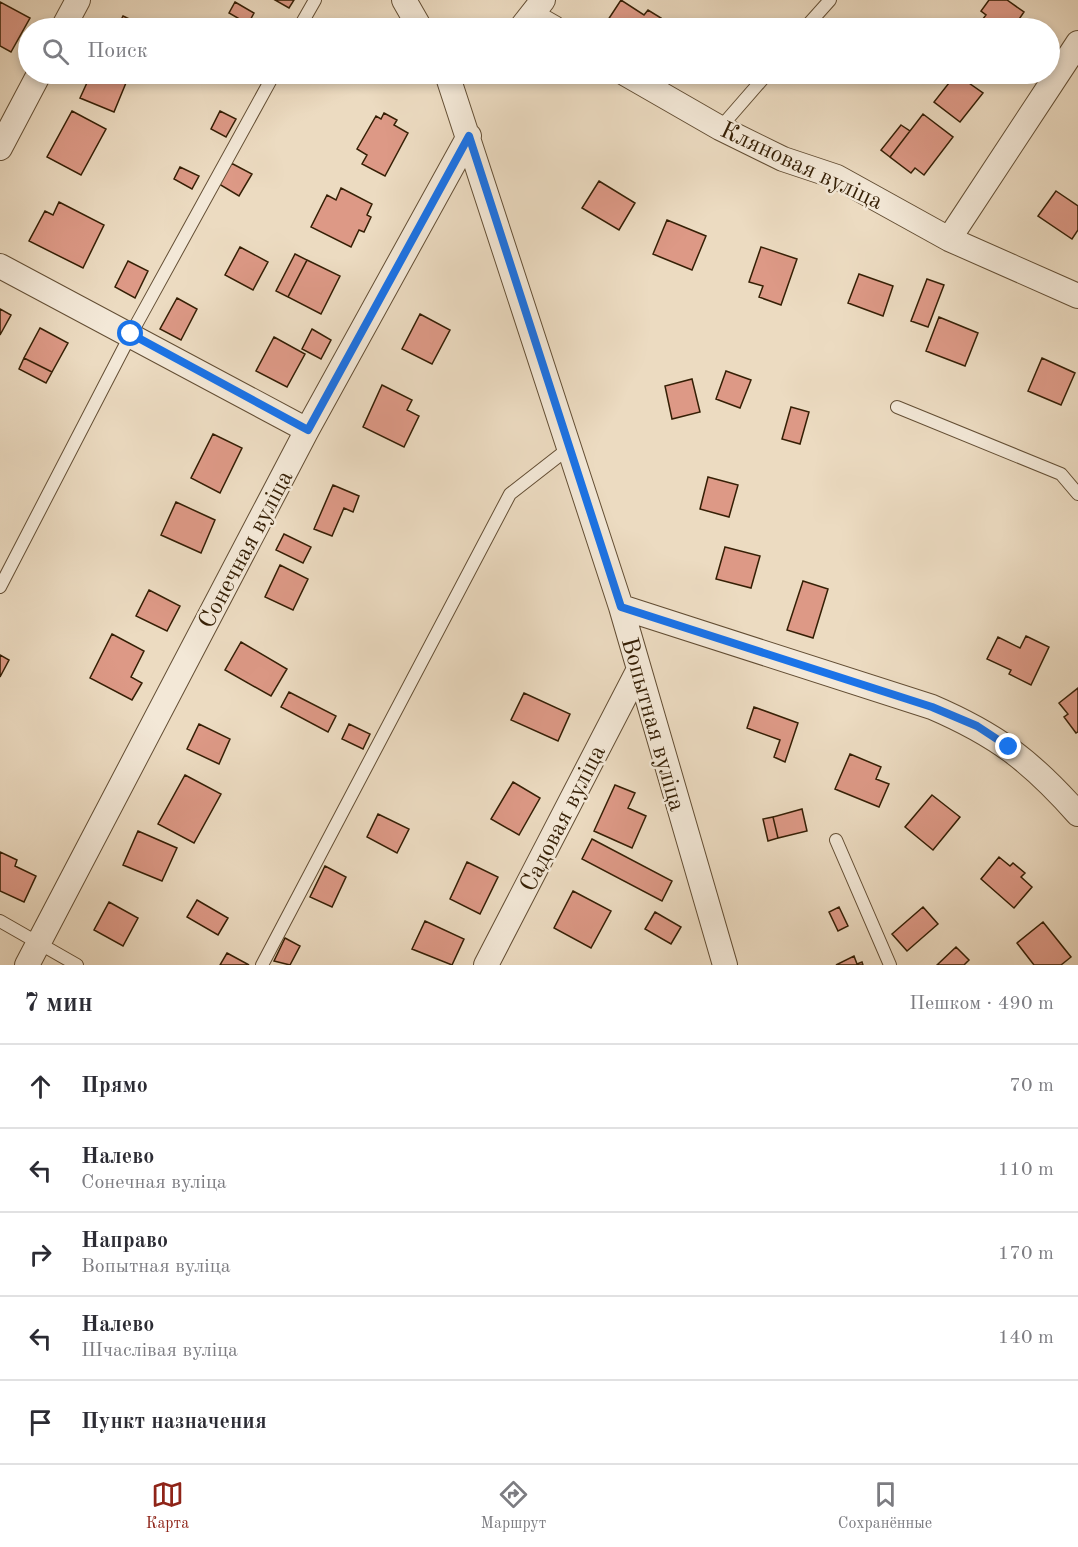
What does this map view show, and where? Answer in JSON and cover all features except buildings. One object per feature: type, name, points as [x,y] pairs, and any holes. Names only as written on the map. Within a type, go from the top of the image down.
[{"type":"street","points":[[68,18],[78,0]]},
{"type":"street","points":[[404,0],[414,18]]},
{"type":"street","points":[[1060,71],[1078,44]]},
{"type":"street","points":[[0,148],[34,84]]},
{"type":"street","name":"Вопытная вуліца","points":[[453,84],[621,607],[725,965]]},
{"type":"street","name":"Кляновая вуліца","points":[[643,84],[720,128],[783,159],[837,177],[949,239],[1078,296]]},
{"type":"street","points":[[949,239],[1052,84]]},
{"type":"street","name":"Сонечная вуліца","points":[[27,965],[308,430],[469,136]]},
{"type":"street","points":[[0,266],[308,430]]},
{"type":"street","points":[[621,607],[932,707],[977,726],[1009,747],[1042,776],[1078,814]]},
{"type":"street","name":"Садовая вуліца","points":[[486,965],[638,671]]},
{"type":"lane","points":[[305,18],[315,0]]},
{"type":"lane","points":[[814,18],[830,0]]},
{"type":"lane","points":[[0,586],[131,334],[268,84]]},
{"type":"lane","points":[[720,128],[758,84]]},
{"type":"lane","points":[[897,407],[1061,474],[1078,494]]},
{"type":"lane","points":[[262,965],[510,494],[569,448]]},
{"type":"lane","points":[[836,840],[890,965]]},
{"type":"lane","points":[[0,921],[77,965]]},
{"type":"route","points":[[131,334],[308,430],[469,136],[621,607],[932,707],[977,726],[1009,747]]}]
